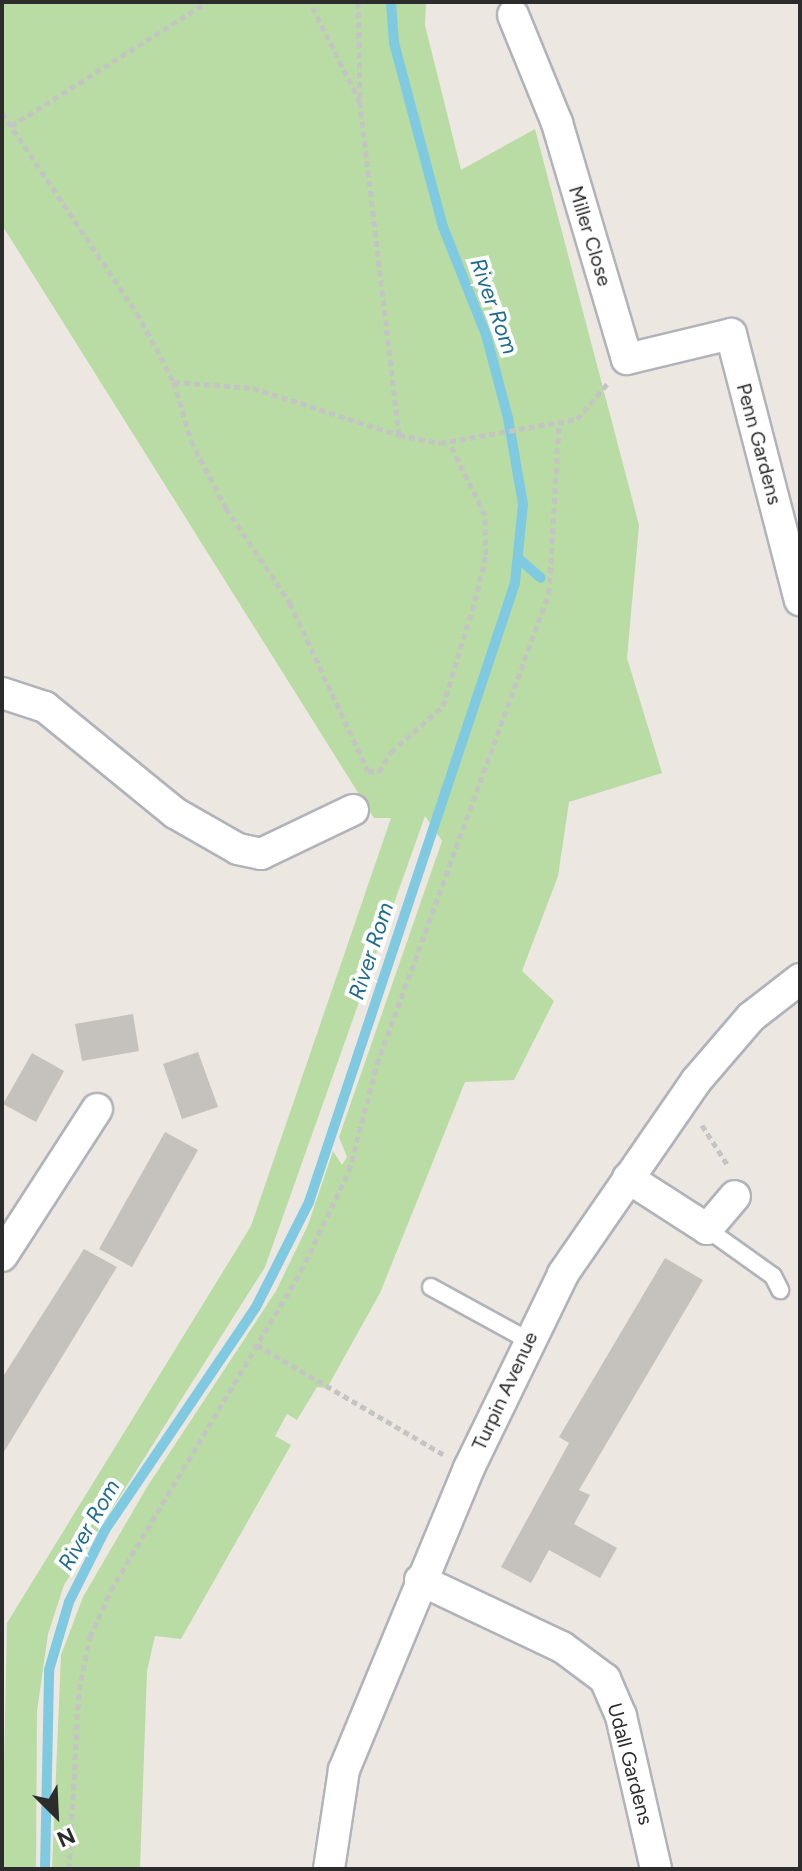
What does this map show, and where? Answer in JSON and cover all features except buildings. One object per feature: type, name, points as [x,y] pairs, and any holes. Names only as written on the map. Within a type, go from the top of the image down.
[{"type":"street","name":"Miller Close","points":[[513,15],[557,123],[627,359]]},
{"type":"street","name":"Penn Gardens","points":[[627,359],[731,334],[800,600]]},
{"type":"street","points":[[2,693],[45,707],[175,813],[238,849],[261,854],[353,810]]},
{"type":"street","name":"Turpin Avenue","points":[[329,1869],[344,1770],[420,1580],[528,1340],[563,1274],[684,1097],[751,1017],[800,979]]},
{"type":"street","points":[[2,1256],[97,1109]]},
{"type":"street","points":[[628,1178],[707,1229],[736,1188]]},
{"type":"street","name":"Udall Gardens","points":[[420,1580],[562,1647],[605,1679],[621,1716],[656,1869]]},
{"type":"lane","points":[[707,1229],[773,1276],[780,1290]]},
{"type":"lane","points":[[431,1287],[528,1340]]},
{"type":"path","points":[[11,126],[207,2]]},
{"type":"path","points":[[310,2],[360,102]]},
{"type":"path","points":[[358,2],[360,102],[399,435]]},
{"type":"path","points":[[2,113],[137,313],[174,382],[191,441],[226,508],[290,603],[368,771],[379,772],[391,752],[443,706],[475,601],[486,555],[485,515],[449,442]]},
{"type":"path","points":[[174,382],[253,388],[399,435],[449,442],[577,419],[599,388],[626,372],[627,359]]},
{"type":"path","points":[[69,1869],[79,1690],[90,1637],[111,1590],[257,1345],[349,1171],[377,1064],[549,593],[559,423]]},
{"type":"path","points":[[684,1097],[736,1188]]},
{"type":"path","points":[[257,1345],[469,1468]]},
{"type":"green space","points":[[2,2],[426,2],[425,25],[461,170],[535,129],[639,525],[627,658],[662,773],[569,802],[558,876],[522,971],[554,1001],[514,1080],[465,1082],[380,1293],[327,1388],[317,1387],[297,1420],[287,1414],[275,1436],[291,1445],[181,1639],[155,1636],[147,1671],[140,1869],[52,1869],[61,1655],[83,1597],[147,1487],[276,1291],[308,1225],[333,1151],[342,1165],[347,1157],[339,1137],[442,841],[425,816],[265,1267],[64,1585],[48,1634],[37,1711],[36,1869],[2,1869],[7,1623],[251,1226],[391,818],[374,818],[2,225]]},
{"type":"waterway","name":"River Rom","points":[[45,1869],[49,1670],[69,1602],[105,1530],[256,1307],[309,1202],[515,583],[523,504],[508,418],[486,335],[443,227],[394,43],[391,2]]},
{"type":"waterway","points":[[518,558],[541,578]]}]
